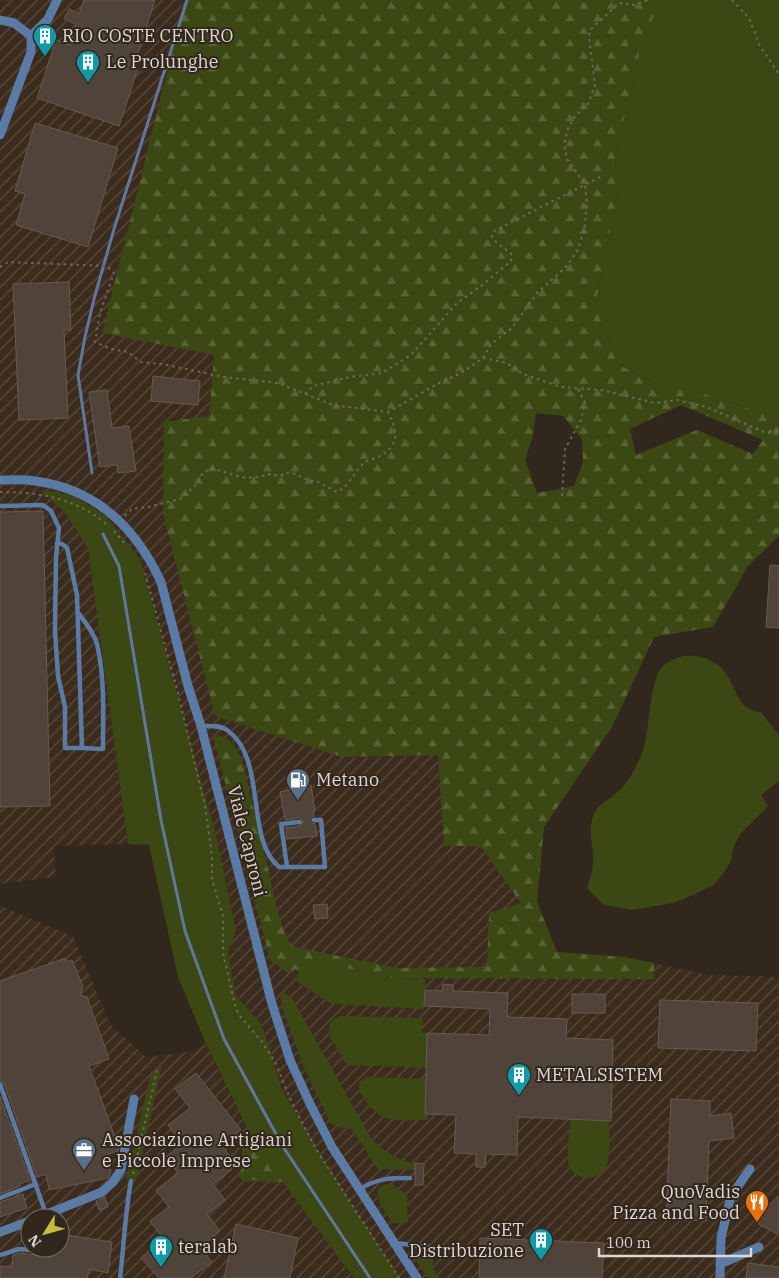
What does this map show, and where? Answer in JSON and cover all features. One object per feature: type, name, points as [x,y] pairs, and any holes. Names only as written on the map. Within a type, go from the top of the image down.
[{"type":"street","points":[[0,135],[32,52],[31,36],[48,19],[57,0]]},
{"type":"street","points":[[0,20],[14,23],[31,36]]},
{"type":"street","name":"Viale Caproni","points":[[0,480],[35,481],[79,492],[98,504],[121,522],[135,537],[161,582],[188,686],[201,726],[279,1030],[290,1060],[332,1147],[417,1278]]},
{"type":"street","points":[[61,1208],[102,1192],[114,1182],[121,1170],[134,1099]]},
{"type":"street","points":[[720,1278],[721,1238],[731,1196],[750,1169]]},
{"type":"street","points":[[0,1232],[20,1225]]},
{"type":"street","points":[[720,1264],[758,1247]]},
{"type":"lane","points":[[0,506],[44,505],[51,511],[58,528],[56,631],[58,676],[65,707],[65,748],[103,749],[102,682],[96,644],[89,626],[78,613]]},
{"type":"lane","points":[[57,543],[67,548],[77,595],[82,748]]},
{"type":"lane","points":[[201,726],[216,726],[226,729],[243,748],[251,770],[261,829],[267,851],[272,861],[279,867],[325,867],[321,820],[314,820]]},
{"type":"lane","points":[[287,867],[281,824],[300,822]]},
{"type":"lane","points":[[0,1084],[44,1208]]},
{"type":"lane","points":[[359,1190],[370,1182],[382,1178],[410,1178]]},
{"type":"lane","points":[[120,1278],[126,1208],[132,1181]]},
{"type":"lane","points":[[0,1198],[36,1184]]},
{"type":"lane","points":[[394,1242],[436,1248]]},
{"type":"lane","points":[[0,1255],[20,1249]]},
{"type":"path","points":[[0,266],[8,262],[107,266],[114,274],[100,313],[95,342],[111,349],[128,352],[141,362],[162,364],[224,377],[278,383],[333,405],[388,412],[437,384],[463,372],[483,358],[491,344],[512,328],[537,293],[567,266],[578,248],[584,231],[587,204],[585,184],[567,159],[564,145],[568,128],[575,116],[588,104],[595,85],[588,37],[590,30],[619,3],[635,5],[648,0]]},
{"type":"path","points":[[732,0],[749,18],[760,46],[779,74]]},
{"type":"path","points":[[304,394],[313,386],[350,377],[382,373],[411,355],[457,303],[511,261],[512,255],[495,242],[492,236],[494,231],[604,174]]},
{"type":"path","points":[[483,358],[506,363],[523,374],[561,387],[601,390],[655,403],[677,400],[707,408],[764,432],[779,432]]},
{"type":"path","points":[[562,496],[565,449],[581,420],[585,404],[578,389]]},
{"type":"path","points":[[121,522],[132,509],[180,499],[197,484],[202,474],[211,468],[245,478],[270,474],[280,476],[290,472],[336,492],[346,487],[364,461],[380,456],[391,447],[396,438],[394,425],[388,412]]},
{"type":"path","points":[[0,492],[31,492],[67,501],[105,522],[128,547]]},
{"type":"path","points":[[144,570],[205,806],[212,856],[212,879],[223,916],[223,953],[235,1005],[239,1015],[263,1043],[275,1062],[292,1103],[316,1149],[399,1278]]},
{"type":"path","points":[[132,1181],[157,1070]]},
{"type":"shaded area","points":[[0,0],[185,0],[102,333],[214,355],[209,416],[342,757],[438,755],[444,846],[475,846],[482,848],[557,952],[625,957],[710,975],[779,977],[779,1278],[401,1278],[355,1210],[282,1090],[262,1025],[236,996],[228,952],[236,931],[215,831],[140,559],[42,491],[66,514],[88,548],[128,844],[54,846],[56,877],[0,884]]},
{"type":"shaded area","points":[[0,906],[73,936],[110,1024],[146,1057],[189,1052],[206,1044],[253,1137],[282,1181],[354,1278],[0,1278]]},
{"type":"green space","points":[[185,0],[661,0],[642,42],[615,157],[617,195],[595,307],[618,364],[654,383],[689,389],[779,418],[779,536],[748,566],[713,627],[654,637],[613,725],[544,827],[537,902],[557,952],[625,957],[654,963],[654,979],[389,978],[307,959],[300,972],[296,969],[288,973],[270,960],[213,735],[225,737],[229,740],[243,762],[276,905],[284,931],[294,947],[397,968],[487,967],[489,913],[521,903],[482,848],[475,846],[444,846],[438,755],[342,757],[215,716],[163,513],[164,422],[209,416],[214,355],[102,333]],"holes":[[[681,405],[763,440],[753,454],[697,430],[636,455],[630,429]],[[536,413],[563,416],[582,439],[583,462],[574,486],[537,493],[525,460],[533,435]]]},
{"type":"green space","points":[[661,0],[779,0],[779,418],[689,389],[654,383],[618,364],[595,307],[617,195],[615,157],[642,42]]},
{"type":"green space","points":[[41,490],[72,495],[106,516],[140,559],[215,831],[236,931],[228,952],[236,996],[262,1025],[282,1090],[355,1210],[401,1278],[354,1278],[252,1137],[206,1044],[178,977],[149,845],[128,844],[88,548],[66,514]]},
{"type":"green space","points":[[684,656],[696,656],[713,662],[729,678],[743,704],[750,710],[761,712],[779,736],[779,781],[761,795],[768,806],[740,834],[734,846],[730,863],[713,885],[673,903],[632,910],[604,905],[587,888],[593,862],[592,820],[596,810],[624,786],[639,761],[646,741],[652,693],[659,672],[666,663]]},
{"type":"green space","points":[[307,959],[389,978],[425,979],[424,1009],[328,1002],[295,980]]},
{"type":"green space","points":[[284,993],[292,998],[371,1138],[391,1155],[415,1163],[415,1170],[378,1169],[352,1129],[337,1127],[330,1122],[303,1065],[283,1010],[280,995]]},
{"type":"green space","points":[[342,1016],[423,1018],[422,1033],[427,1033],[427,1068],[350,1065],[345,1063],[329,1034],[331,1022]]},
{"type":"green space","points":[[162,1065],[136,1182],[126,1179],[150,1077]]},
{"type":"green space","points":[[366,1077],[426,1079],[427,1120],[393,1120],[378,1114],[363,1097],[360,1090],[359,1083]]},
{"type":"green space","points":[[570,1119],[609,1121],[608,1163],[597,1176],[579,1176],[570,1168],[568,1157]]},
{"type":"green space","points":[[252,1137],[282,1181],[276,1183],[255,1180],[244,1182],[239,1177],[243,1161],[242,1150],[244,1144]]},
{"type":"green space","points":[[393,1184],[407,1195],[408,1223],[393,1223],[379,1199],[379,1188],[384,1185]]},
{"type":"green space","points":[[413,1253],[434,1255],[432,1267],[440,1278],[428,1278],[413,1256]]},
{"type":"building","points":[[84,0],[155,0],[134,66],[138,68],[119,126],[37,98],[56,40],[70,45],[76,24],[64,19],[69,9],[79,14]]},
{"type":"building","points":[[35,123],[118,148],[88,247],[16,225],[25,194],[15,191]]},
{"type":"building","points":[[69,282],[71,330],[64,330],[68,418],[19,420],[13,284]]},
{"type":"building","points":[[153,376],[200,381],[198,405],[151,401]]},
{"type":"building","points":[[107,390],[112,428],[129,426],[136,471],[118,473],[117,465],[100,467],[89,392]]},
{"type":"building","points":[[43,511],[50,806],[0,807],[0,512]]},
{"type":"building","points":[[770,565],[779,566],[779,628],[766,627]]},
{"type":"building","points":[[311,785],[315,811],[313,811],[314,816],[310,820],[315,824],[317,836],[287,839],[286,828],[301,826],[304,821],[300,818],[285,820],[280,792]]},
{"type":"building","points":[[327,904],[328,918],[315,919],[313,905]]},
{"type":"building","points":[[66,958],[67,962],[72,960],[83,986],[80,995],[87,997],[109,1059],[89,1066],[119,1148],[118,1151],[108,1154],[111,1173],[108,1178],[49,1190],[46,1174],[37,1177],[4,1083],[0,1080],[0,981]]},
{"type":"building","name":"METALSISTEM","points":[[443,984],[453,985],[453,991],[508,993],[507,1017],[567,1019],[566,1038],[613,1040],[611,1121],[518,1117],[517,1155],[486,1154],[485,1167],[476,1167],[476,1154],[454,1153],[456,1115],[425,1114],[427,1033],[489,1035],[490,1009],[424,1006],[425,990],[442,991]]},
{"type":"building","points":[[572,994],[605,994],[605,1013],[572,1013]]},
{"type":"building","points":[[660,1000],[758,1003],[756,1051],[658,1048]]},
{"type":"building","points":[[196,1073],[241,1130],[221,1145],[237,1165],[213,1184],[225,1200],[207,1214],[220,1231],[200,1247],[212,1262],[191,1278],[159,1278],[141,1258],[163,1238],[150,1221],[169,1207],[156,1190],[178,1173],[166,1157],[182,1144],[168,1125],[190,1108],[175,1089]]},
{"type":"building","points":[[0,1096],[30,1180],[0,1194]]},
{"type":"building","points":[[671,1099],[710,1101],[710,1116],[731,1113],[734,1138],[709,1141],[706,1221],[666,1219]]},
{"type":"building","points":[[415,1163],[424,1164],[423,1185],[415,1185]]},
{"type":"building","points":[[23,1194],[27,1208],[20,1208],[20,1210],[0,1217],[0,1202]]},
{"type":"building","points":[[779,1196],[779,1227],[777,1234],[757,1223],[767,1207]]},
{"type":"building","points":[[105,1197],[108,1207],[99,1210],[96,1201]]},
{"type":"building","points":[[236,1224],[298,1238],[290,1278],[224,1278]]},
{"type":"building","points":[[70,1236],[112,1242],[108,1273],[89,1269],[87,1278],[0,1278],[0,1266],[12,1267],[13,1255],[19,1253],[20,1258],[70,1258]]},
{"type":"building","name":"SET Distribuzione","points":[[480,1238],[604,1243],[602,1278],[479,1278]]},
{"type":"building","points":[[748,1263],[779,1267],[779,1278],[746,1278]]},
{"type":"waterway","points":[[92,473],[78,375],[85,337],[114,229],[187,0]]},
{"type":"waterway","points":[[103,534],[119,566],[161,820],[185,931],[224,1039],[282,1145],[370,1278]]},
{"type":"place","name":"RIO COSTE CENTRO","points":[[45,57]]},
{"type":"place","name":"Le Prolunghe","points":[[88,83]]},
{"type":"place","name":"Metano","points":[[298,801]]},
{"type":"place","name":"METALSISTEM","points":[[519,1096]]},
{"type":"place","name":"Associazione Artigiani e Piccole Imprese","points":[[84,1171]]},
{"type":"place","name":"QuoVadis Pizza and Food","points":[[757,1223]]},
{"type":"place","name":"SET Distribuzione","points":[[541,1261]]},
{"type":"place","name":"teralab","points":[[161,1268]]}]
